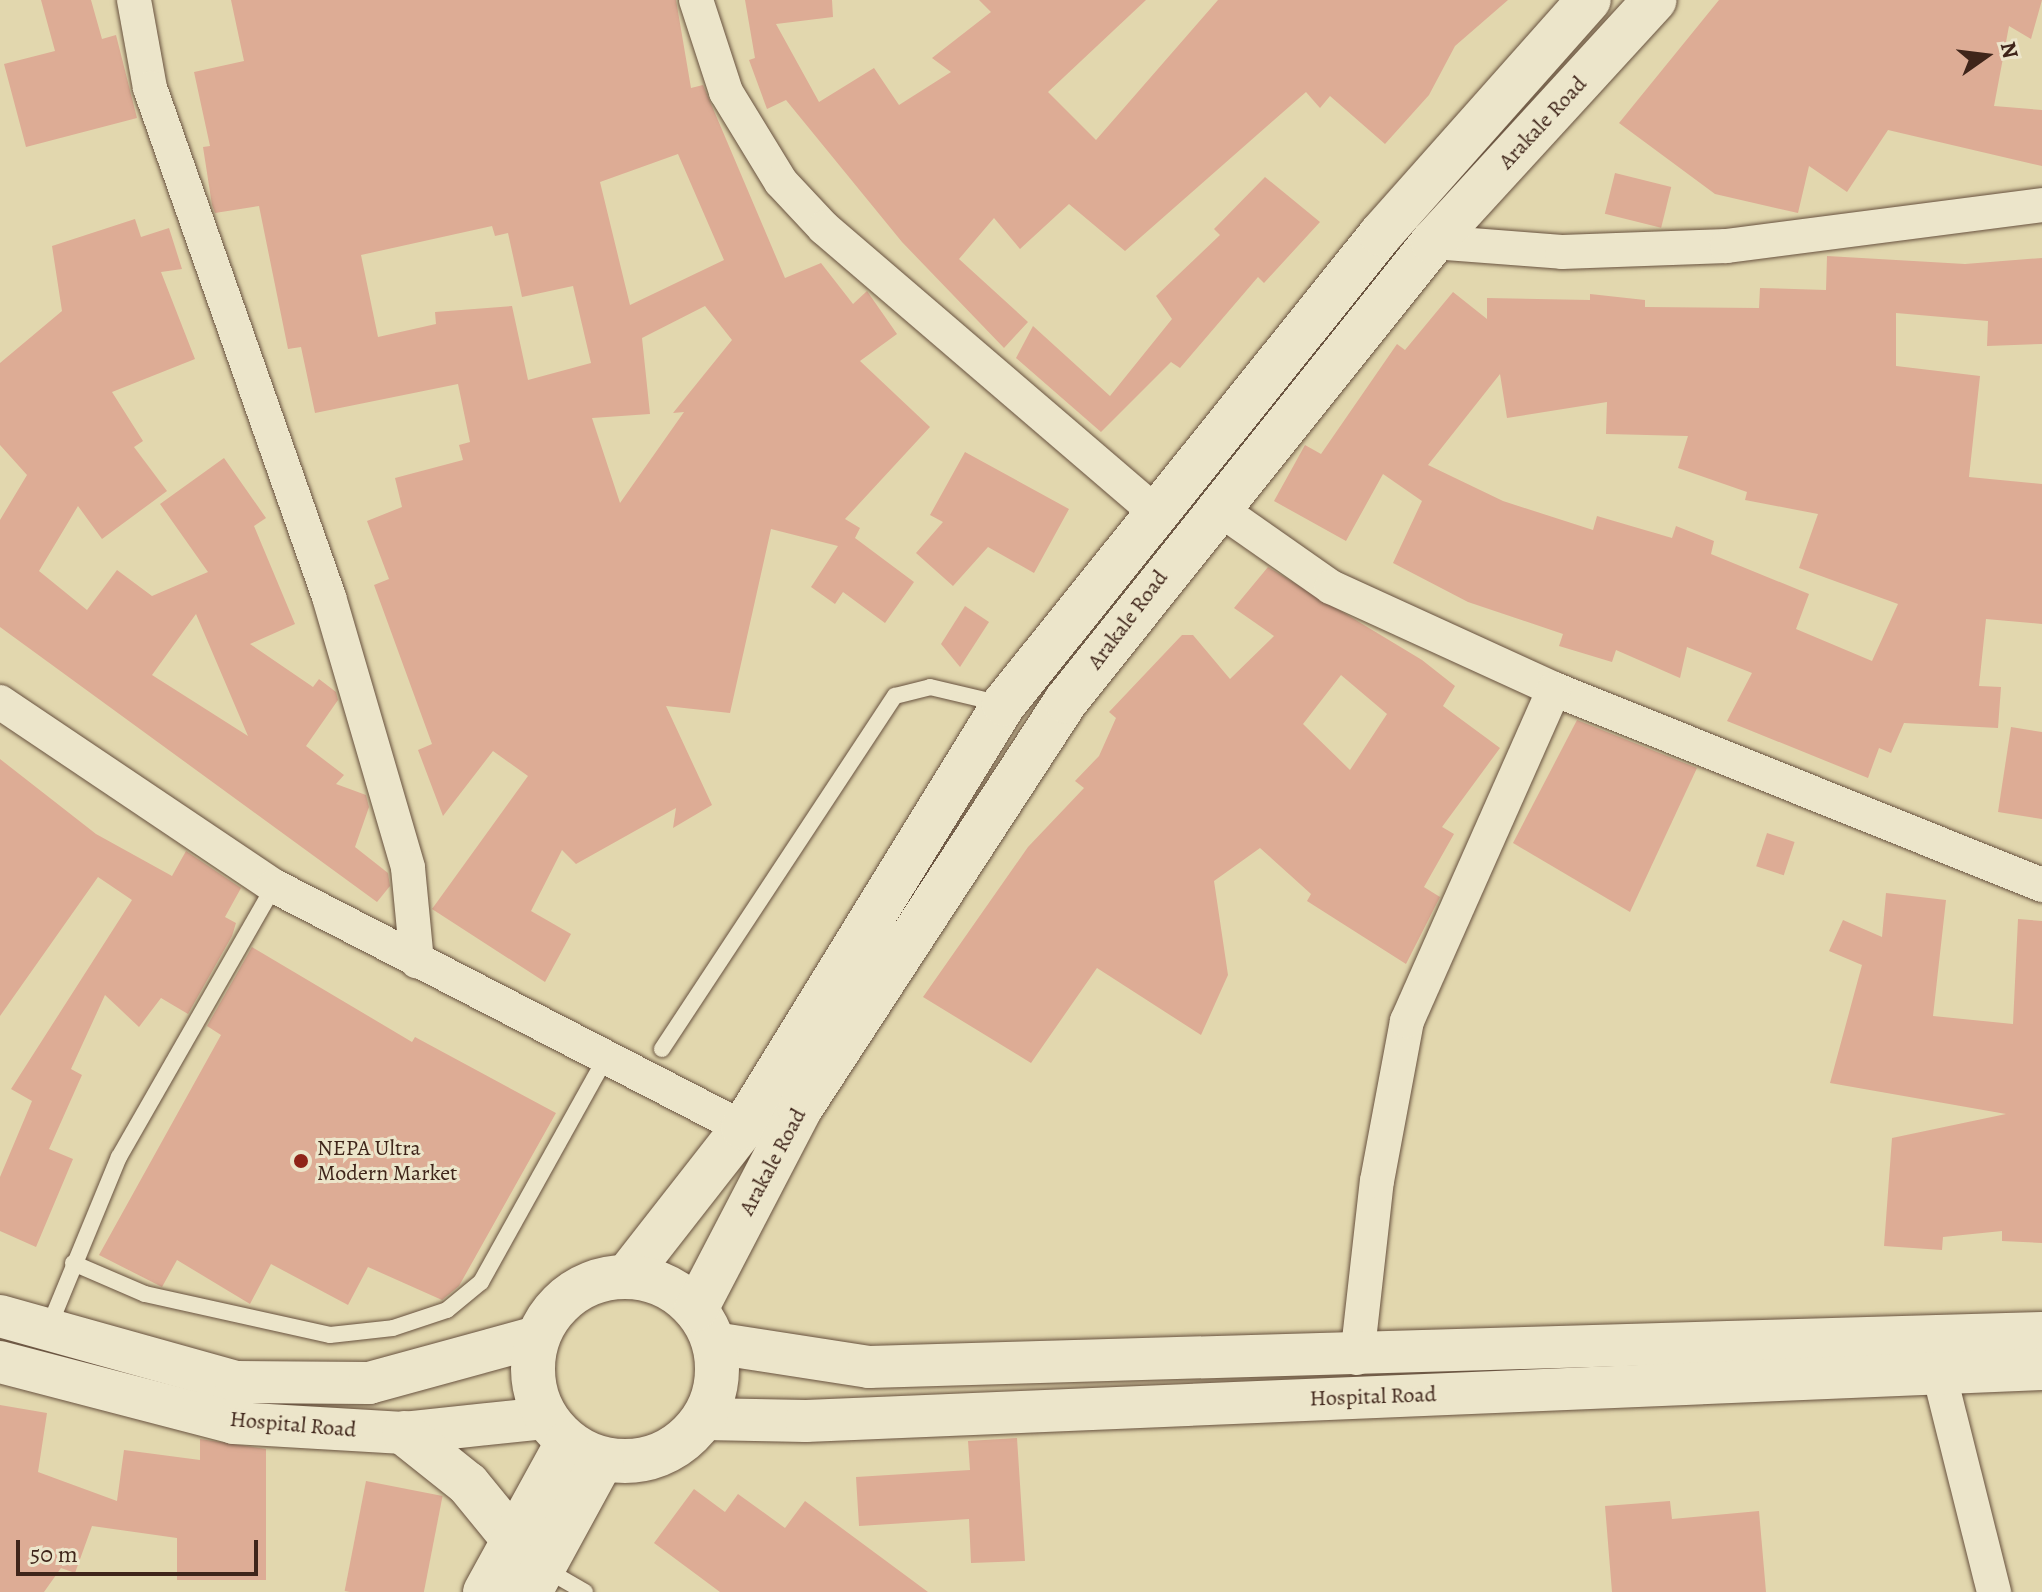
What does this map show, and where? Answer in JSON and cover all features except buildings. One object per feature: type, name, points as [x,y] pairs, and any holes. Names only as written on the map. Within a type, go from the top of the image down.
[{"type":"main road","name":"Arakale Road","points":[[705,1326],[800,1109],[1066,701],[1433,242],[1655,0]]},
{"type":"main road","name":"Arakale Road","points":[[628,1275],[743,1128],[1004,704],[1381,234],[1579,5]]},
{"type":"main road","points":[[628,1275],[665,1285],[705,1326],[717,1382],[704,1419],[677,1447],[641,1462],[571,1440],[532,1376],[537,1337],[557,1304],[589,1282],[628,1275]]},
{"type":"main road","points":[[404,1433],[468,1484],[529,1566]]},
{"type":"main road","points":[[485,1592],[529,1566],[571,1440]]},
{"type":"street","points":[[134,0],[150,88],[329,597],[408,868],[417,962]]},
{"type":"street","points":[[696,0],[726,92],[781,182],[824,228],[1155,512]]},
{"type":"street","points":[[1579,5],[1603,57]]},
{"type":"street","points":[[1433,242],[1562,252],[1727,246],[2042,205]]},
{"type":"street","points":[[1218,508],[1331,587],[1554,689],[2042,885]]},
{"type":"street","points":[[1357,1358],[1377,1181],[1407,1021],[1554,689]]},
{"type":"street","points":[[0,702],[274,886],[604,1061],[743,1128]]},
{"type":"street","name":"Hospital Road","points":[[0,1316],[236,1382],[369,1383],[537,1337]]},
{"type":"street","name":"Hospital Road","points":[[705,1326],[869,1367],[1357,1358],[2042,1333]]},
{"type":"street","name":"Hospital Road","points":[[0,1362],[234,1423],[571,1440]]},
{"type":"street","name":"Hospital Road","points":[[704,1419],[806,1421],[2042,1369]]},
{"type":"street","points":[[1939,1373],[1994,1592]]},
{"type":"lane","points":[[662,1049],[895,696],[930,687],[1004,704]]},
{"type":"lane","points":[[47,1330],[119,1157],[274,886]]},
{"type":"lane","points":[[73,1263],[145,1294],[330,1335],[393,1328],[447,1310],[481,1282],[604,1061]]},
{"type":"lane","points":[[529,1566],[585,1592]]},
{"type":"place","name":"NEPA Ultra Modern Market","points":[[301,1161]]}]
